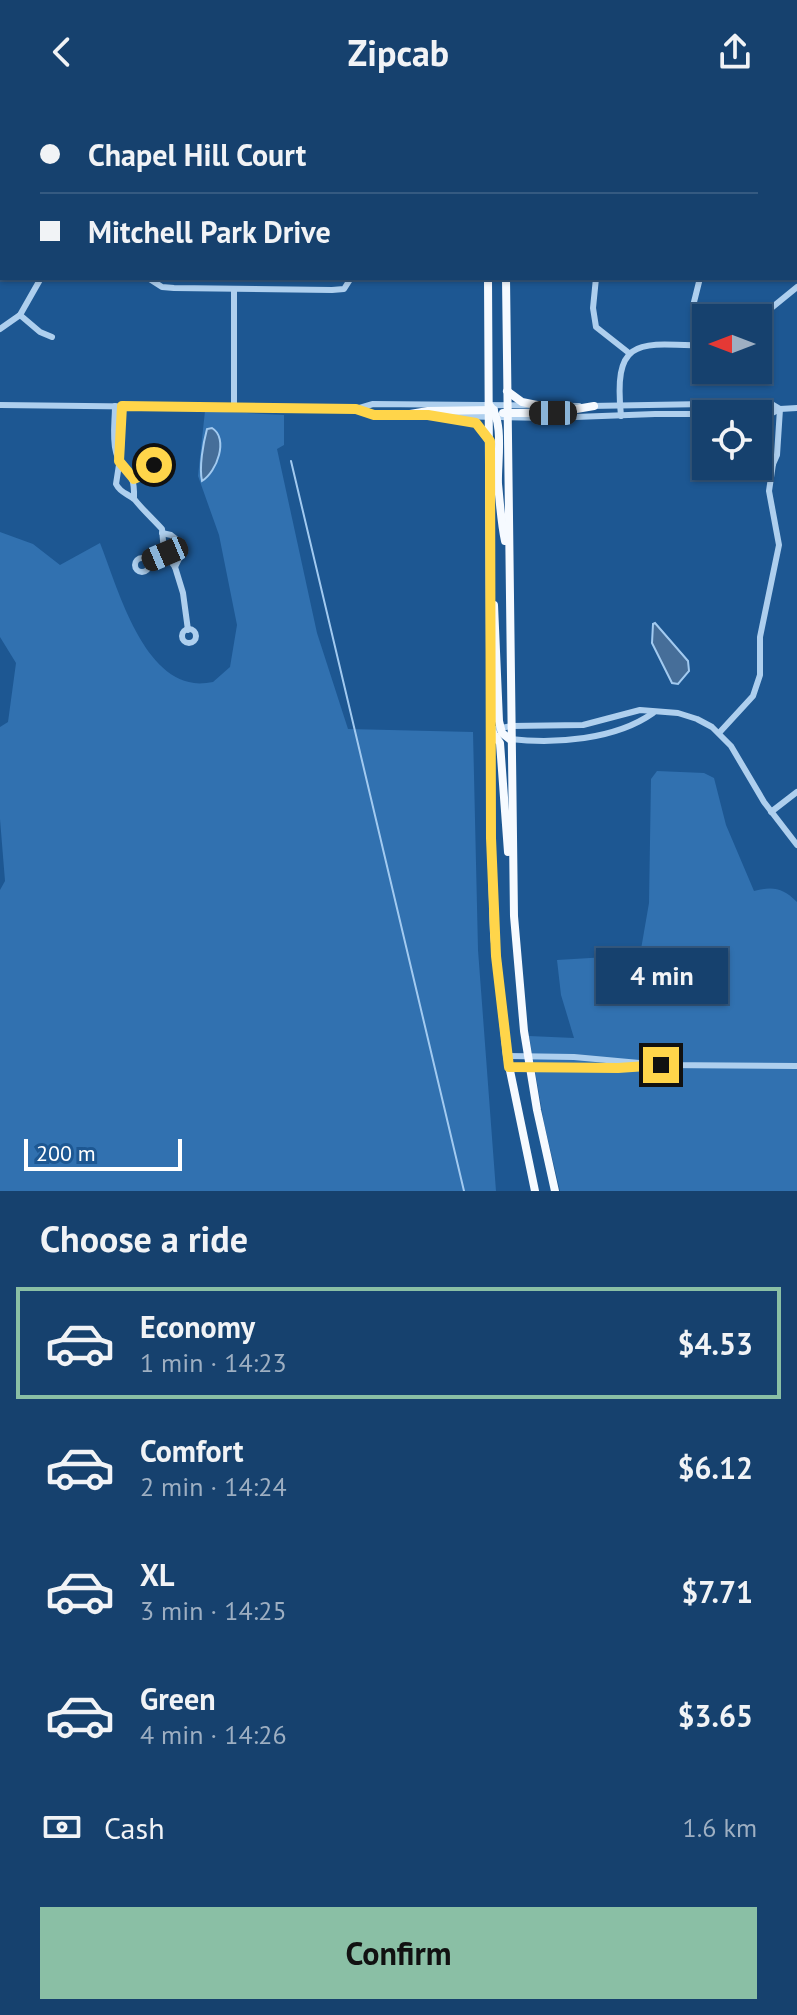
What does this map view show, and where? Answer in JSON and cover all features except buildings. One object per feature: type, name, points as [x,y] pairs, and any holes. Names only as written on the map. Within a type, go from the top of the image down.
[{"type":"main road","points":[[488,280],[492,412],[509,565]]},
{"type":"main road","points":[[506,280],[513,876],[519,987],[529,1066],[555,1191]]},
{"type":"main road","points":[[507,391],[522,402],[542,406]]},
{"type":"main road","points":[[404,415],[428,411],[553,413],[594,406]]},
{"type":"main road","points":[[492,412],[489,561],[497,626],[494,934],[507,1056],[535,1191]]},
{"type":"main road","points":[[430,415],[476,423],[490,441]]},
{"type":"main road","points":[[496,729],[511,740]]},
{"type":"main road","points":[[496,729],[500,743],[506,841],[513,876]]},
{"type":"street","points":[[0,329],[20,315],[40,280]]},
{"type":"street","points":[[151,280],[162,287],[332,290],[344,289],[350,281]]},
{"type":"street","points":[[260,280],[260,289]]},
{"type":"street","points":[[596,280],[593,308],[596,327],[629,353]]},
{"type":"street","points":[[694,304],[700,280]]},
{"type":"street","points":[[772,308],[797,287]]},
{"type":"street","points":[[234,289],[234,408]]},
{"type":"street","points":[[20,315],[40,332],[52,337]]},
{"type":"street","points":[[621,416],[621,368],[629,353],[642,346],[692,345]]},
{"type":"street","points":[[0,405],[356,409],[373,404],[492,412]]},
{"type":"street","points":[[772,404],[780,409]]},
{"type":"street","points":[[507,412],[542,406],[692,405]]},
{"type":"street","points":[[118,406],[119,461],[116,484],[122,494],[134,498]]},
{"type":"street","points":[[772,413],[797,408]]},
{"type":"street","points":[[356,409],[374,415],[492,412]]},
{"type":"street","points":[[719,733],[753,696],[760,675],[760,637],[779,545],[769,491],[777,455],[780,409]]},
{"type":"street","points":[[507,412],[692,415]]},
{"type":"street","points":[[119,461],[134,479],[134,498],[139,507],[159,525],[165,554],[175,567],[183,593],[188,630]]},
{"type":"street","points":[[134,479],[155,470]]},
{"type":"street","points":[[162,533],[171,535],[181,543],[182,553],[175,567]]},
{"type":"street","points":[[147,561],[165,554]]},
{"type":"street","points":[[496,729],[583,725],[640,710],[688,715],[719,733],[731,746],[771,812],[797,845]]},
{"type":"street","points":[[511,740],[584,737],[624,727],[653,713]]},
{"type":"street","points":[[583,725],[584,737]]},
{"type":"street","points":[[771,812],[797,792]]},
{"type":"street","points":[[507,1056],[574,1057],[661,1065]]},
{"type":"street","points":[[509,1067],[797,1066]]},
{"type":"shaded area","points":[[205,411],[284,415],[284,445],[277,449],[317,633],[348,729],[473,732],[478,950],[496,1191],[0,1191],[0,890],[5,881],[0,819],[0,727],[8,722],[16,663],[0,637],[0,532],[33,544],[60,565],[100,543],[123,604],[145,647],[175,677],[194,683],[213,682],[230,667],[237,625],[219,535],[198,476]]},
{"type":"shaded area","points":[[212,428],[220,439],[219,455],[202,481],[204,441],[207,429]]},
{"type":"shaded area","points":[[655,623],[688,661],[689,671],[678,684],[672,683],[652,643]]},
{"type":"shaded area","points":[[657,771],[704,773],[714,778],[726,825],[754,891],[777,889],[797,902],[797,1191],[560,1191],[529,1036],[574,1038],[561,995],[557,960],[640,955],[649,903],[651,779]]},
{"type":"waterway","points":[[291,461],[464,1191]]},
{"type":"route","points":[[154,465],[155,470],[134,479],[119,461],[122,406],[356,409],[374,415],[430,415],[479,426],[490,441],[491,838],[496,956],[509,1067],[618,1068],[661,1065]]}]
